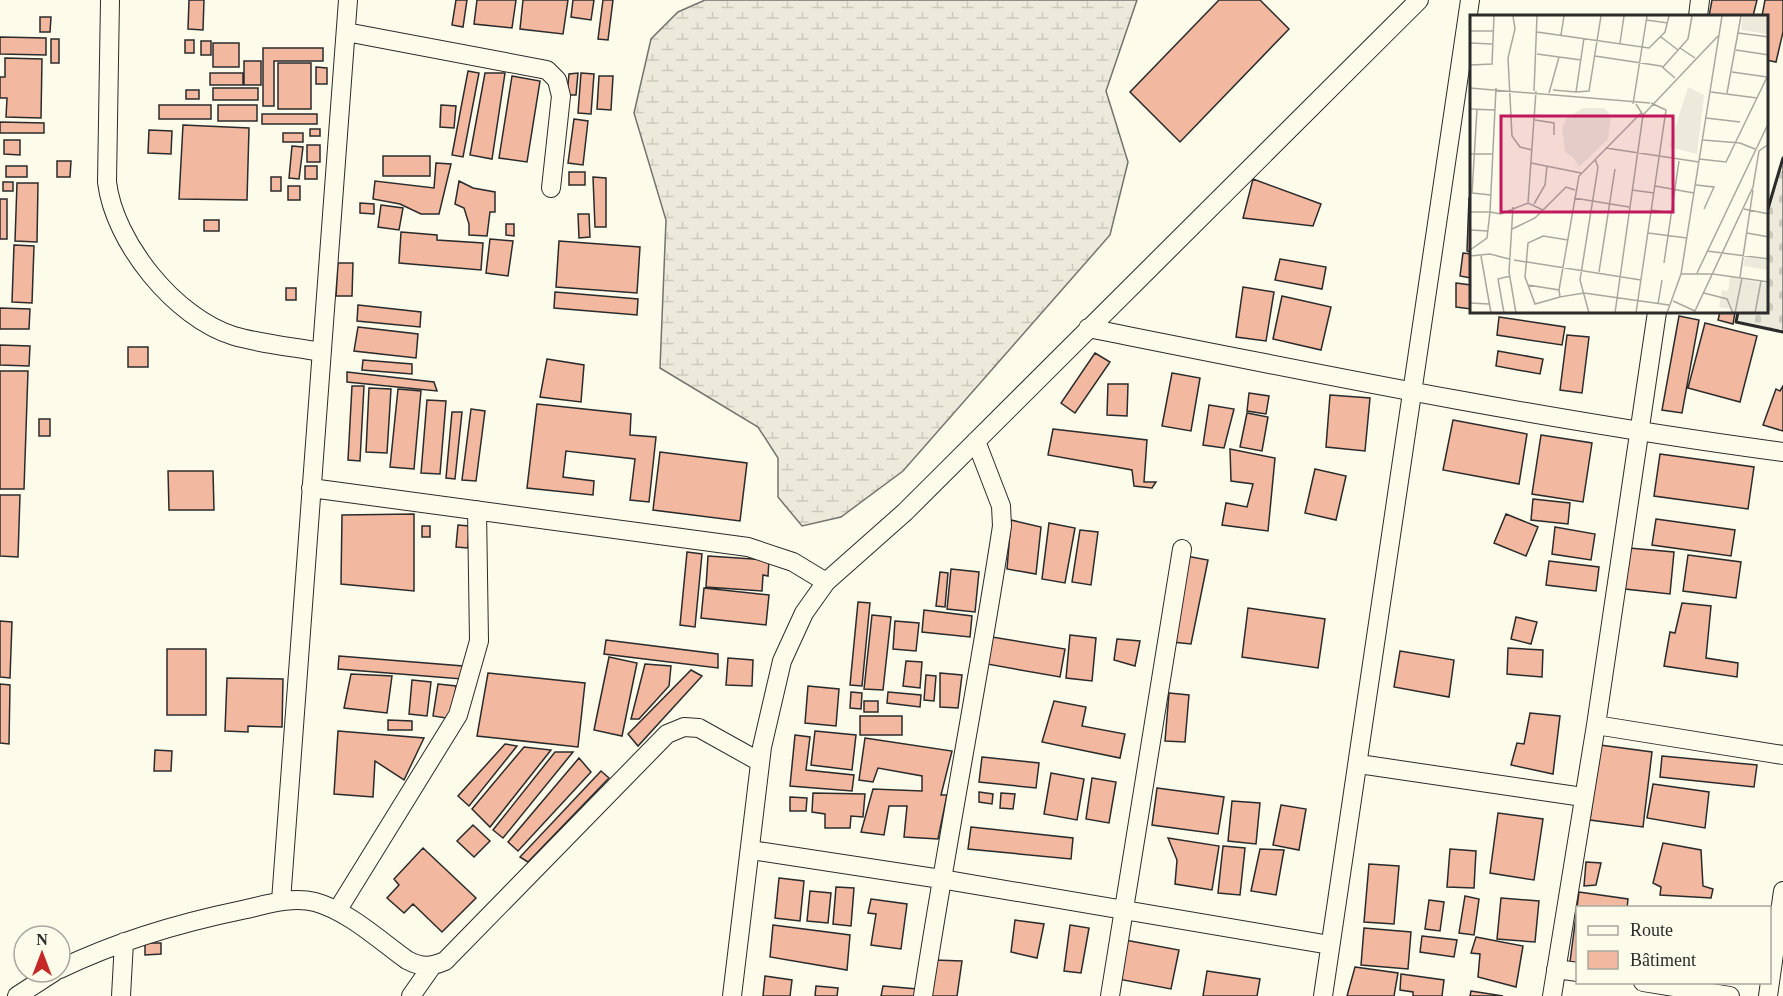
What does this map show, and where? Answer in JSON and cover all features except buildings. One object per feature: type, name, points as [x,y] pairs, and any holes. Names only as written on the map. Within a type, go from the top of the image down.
[{"type":"street","points":[[110,0],[107,182],[113,212],[128,243],[168,292],[194,316],[233,336],[321,352]]},
{"type":"street","points":[[281,901],[348,0]]},
{"type":"street","points":[[732,996],[760,762],[782,662],[804,613],[826,582],[905,512],[1419,0]]},
{"type":"street","points":[[1323,996],[1470,0]]},
{"type":"street","points":[[1698,15],[1700,0]]},
{"type":"street","points":[[346,32],[548,70],[557,80],[561,96],[551,188]]},
{"type":"street","points":[[1552,996],[1596,725],[1657,314]]},
{"type":"street","points":[[1088,328],[1413,393],[1639,433],[1783,452]]},
{"type":"street","points":[[922,996],[941,879],[979,677],[1002,526],[1001,506],[976,441]]},
{"type":"street","points":[[311,488],[748,547],[793,562],[826,582]]},
{"type":"street","points":[[337,910],[458,715],[479,641],[477,510]]},
{"type":"street","points":[[1110,996],[1182,549]]},
{"type":"street","points":[[1596,725],[1783,755]]},
{"type":"street","points":[[72,964],[124,942],[207,917],[281,901],[313,902],[337,910],[407,960],[418,966],[432,966],[446,961],[667,734],[684,727],[699,728],[760,762]]},
{"type":"street","points":[[1359,764],[1583,798]]},
{"type":"street","points":[[751,850],[941,879],[1330,945]]},
{"type":"street","points":[[1771,975],[1783,891]]},
{"type":"street","points":[[121,996],[124,942]]},
{"type":"street","points":[[411,996],[432,966]]},
{"type":"street","points":[[1556,969],[1576,972]]},
{"type":"street","points":[[17,996],[36,984]]},
{"type":"street","points":[[1655,984],[1730,996]]},
{"type":"green space","points":[[705,0],[1137,0],[1106,91],[1128,162],[1110,235],[903,471],[841,517],[802,526],[778,497],[778,458],[758,427],[660,368],[666,220],[634,113],[651,39],[678,12]]},
{"type":"green space","points":[[1783,158],[1783,332],[1736,322],[1738,314],[1768,314],[1768,211]]},
{"type":"wall","points":[[1768,208],[1783,158]]},
{"type":"wall","points":[[1738,314],[1736,322],[1783,332]]}]
